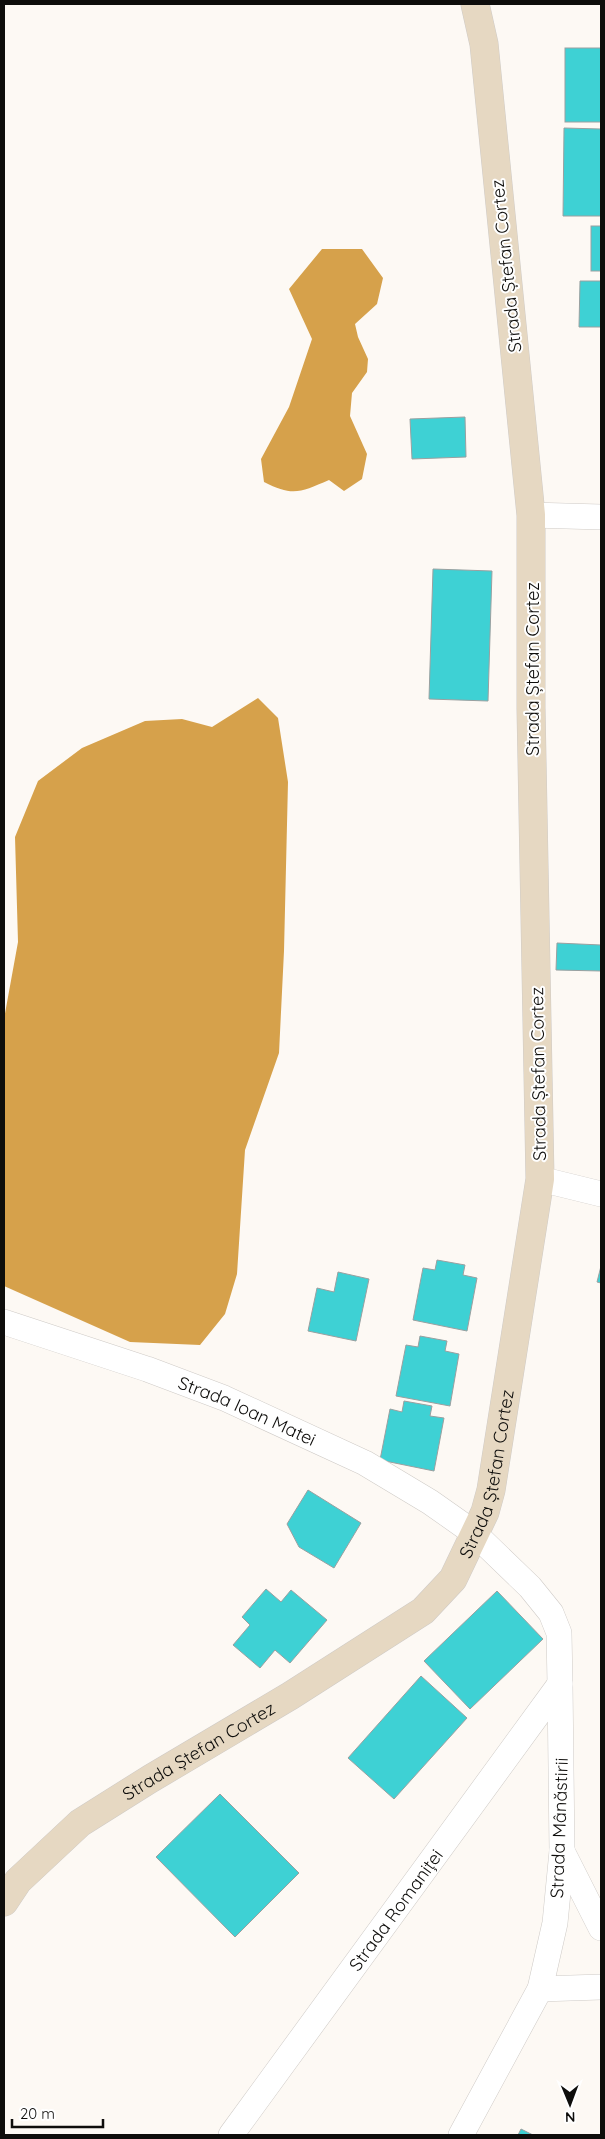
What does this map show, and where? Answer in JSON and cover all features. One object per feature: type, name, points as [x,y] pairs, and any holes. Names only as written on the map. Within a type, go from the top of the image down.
[{"type":"street","name":"Strada Ștefan Cortez","points":[[4,1902],[18,1881],[80,1823],[290,1696],[423,1611],[453,1579],[485,1512],[491,1490],[540,1179],[531,718],[531,515],[484,44],[475,4]]},
{"type":"street","points":[[531,515],[601,517]]},
{"type":"street","points":[[540,1179],[601,1194]]},
{"type":"street","name":"Strada Ioan Matei","points":[[4,1322],[147,1369],[224,1398],[365,1463],[430,1502],[474,1533]]},
{"type":"street","name":"Strada Mânăstirii","points":[[461,2135],[540,1989],[555,1923],[562,1851],[559,1633],[551,1613],[530,1587],[474,1533]]},
{"type":"street","name":"Strada Romaniței","points":[[232,2135],[560,1684]]},
{"type":"street","points":[[562,1851],[601,1928]]},
{"type":"street","points":[[540,1989],[601,1987]]},
{"type":"shaded area","points":[[322,249],[362,249],[383,278],[377,304],[355,324],[358,337],[368,359],[367,372],[352,393],[350,416],[367,454],[362,479],[344,491],[329,480],[304,490],[282,490],[264,482],[261,459],[289,407],[312,339],[289,289]]},
{"type":"shaded area","points":[[258,698],[278,718],[288,782],[284,951],[279,1053],[245,1150],[237,1274],[225,1314],[200,1345],[130,1342],[4,1286],[4,1019],[18,942],[15,837],[38,781],[82,748],[145,721],[182,719],[212,727]]},
{"type":"building","points":[[565,48],[601,48],[601,122],[565,122]]},
{"type":"building","points":[[564,128],[601,129],[601,216],[563,216]]},
{"type":"building","points":[[591,226],[601,226],[601,271],[591,271]]},
{"type":"building","points":[[580,281],[601,281],[601,327],[579,327]]},
{"type":"building","points":[[465,417],[466,457],[412,459],[410,419]]},
{"type":"building","points":[[433,569],[492,571],[488,701],[429,699]]},
{"type":"building","points":[[557,943],[601,945],[601,971],[556,970]]},
{"type":"building","points":[[437,1260],[465,1265],[463,1275],[477,1278],[467,1331],[413,1320],[423,1268],[435,1270]]},
{"type":"building","points":[[601,1266],[601,1283],[597,1282]]},
{"type":"building","points":[[338,1272],[369,1279],[356,1341],[308,1331],[317,1288],[334,1292]]},
{"type":"building","points":[[420,1336],[447,1341],[445,1351],[459,1354],[450,1406],[396,1396],[406,1345],[418,1347]]},
{"type":"building","points":[[404,1401],[432,1406],[430,1416],[444,1418],[434,1471],[380,1460],[390,1409],[402,1412]]},
{"type":"building","points":[[308,1490],[361,1523],[334,1568],[299,1547],[287,1524]]},
{"type":"building","points":[[266,1589],[281,1602],[291,1590],[327,1620],[290,1663],[275,1650],[260,1668],[233,1645],[250,1625],[242,1617]]},
{"type":"building","points":[[497,1591],[543,1639],[470,1709],[424,1661]]},
{"type":"building","points":[[421,1676],[467,1718],[394,1799],[348,1758]]},
{"type":"building","points":[[220,1794],[299,1873],[235,1937],[156,1857]]},
{"type":"building","points":[[521,2129],[533,2135],[518,2135]]}]
